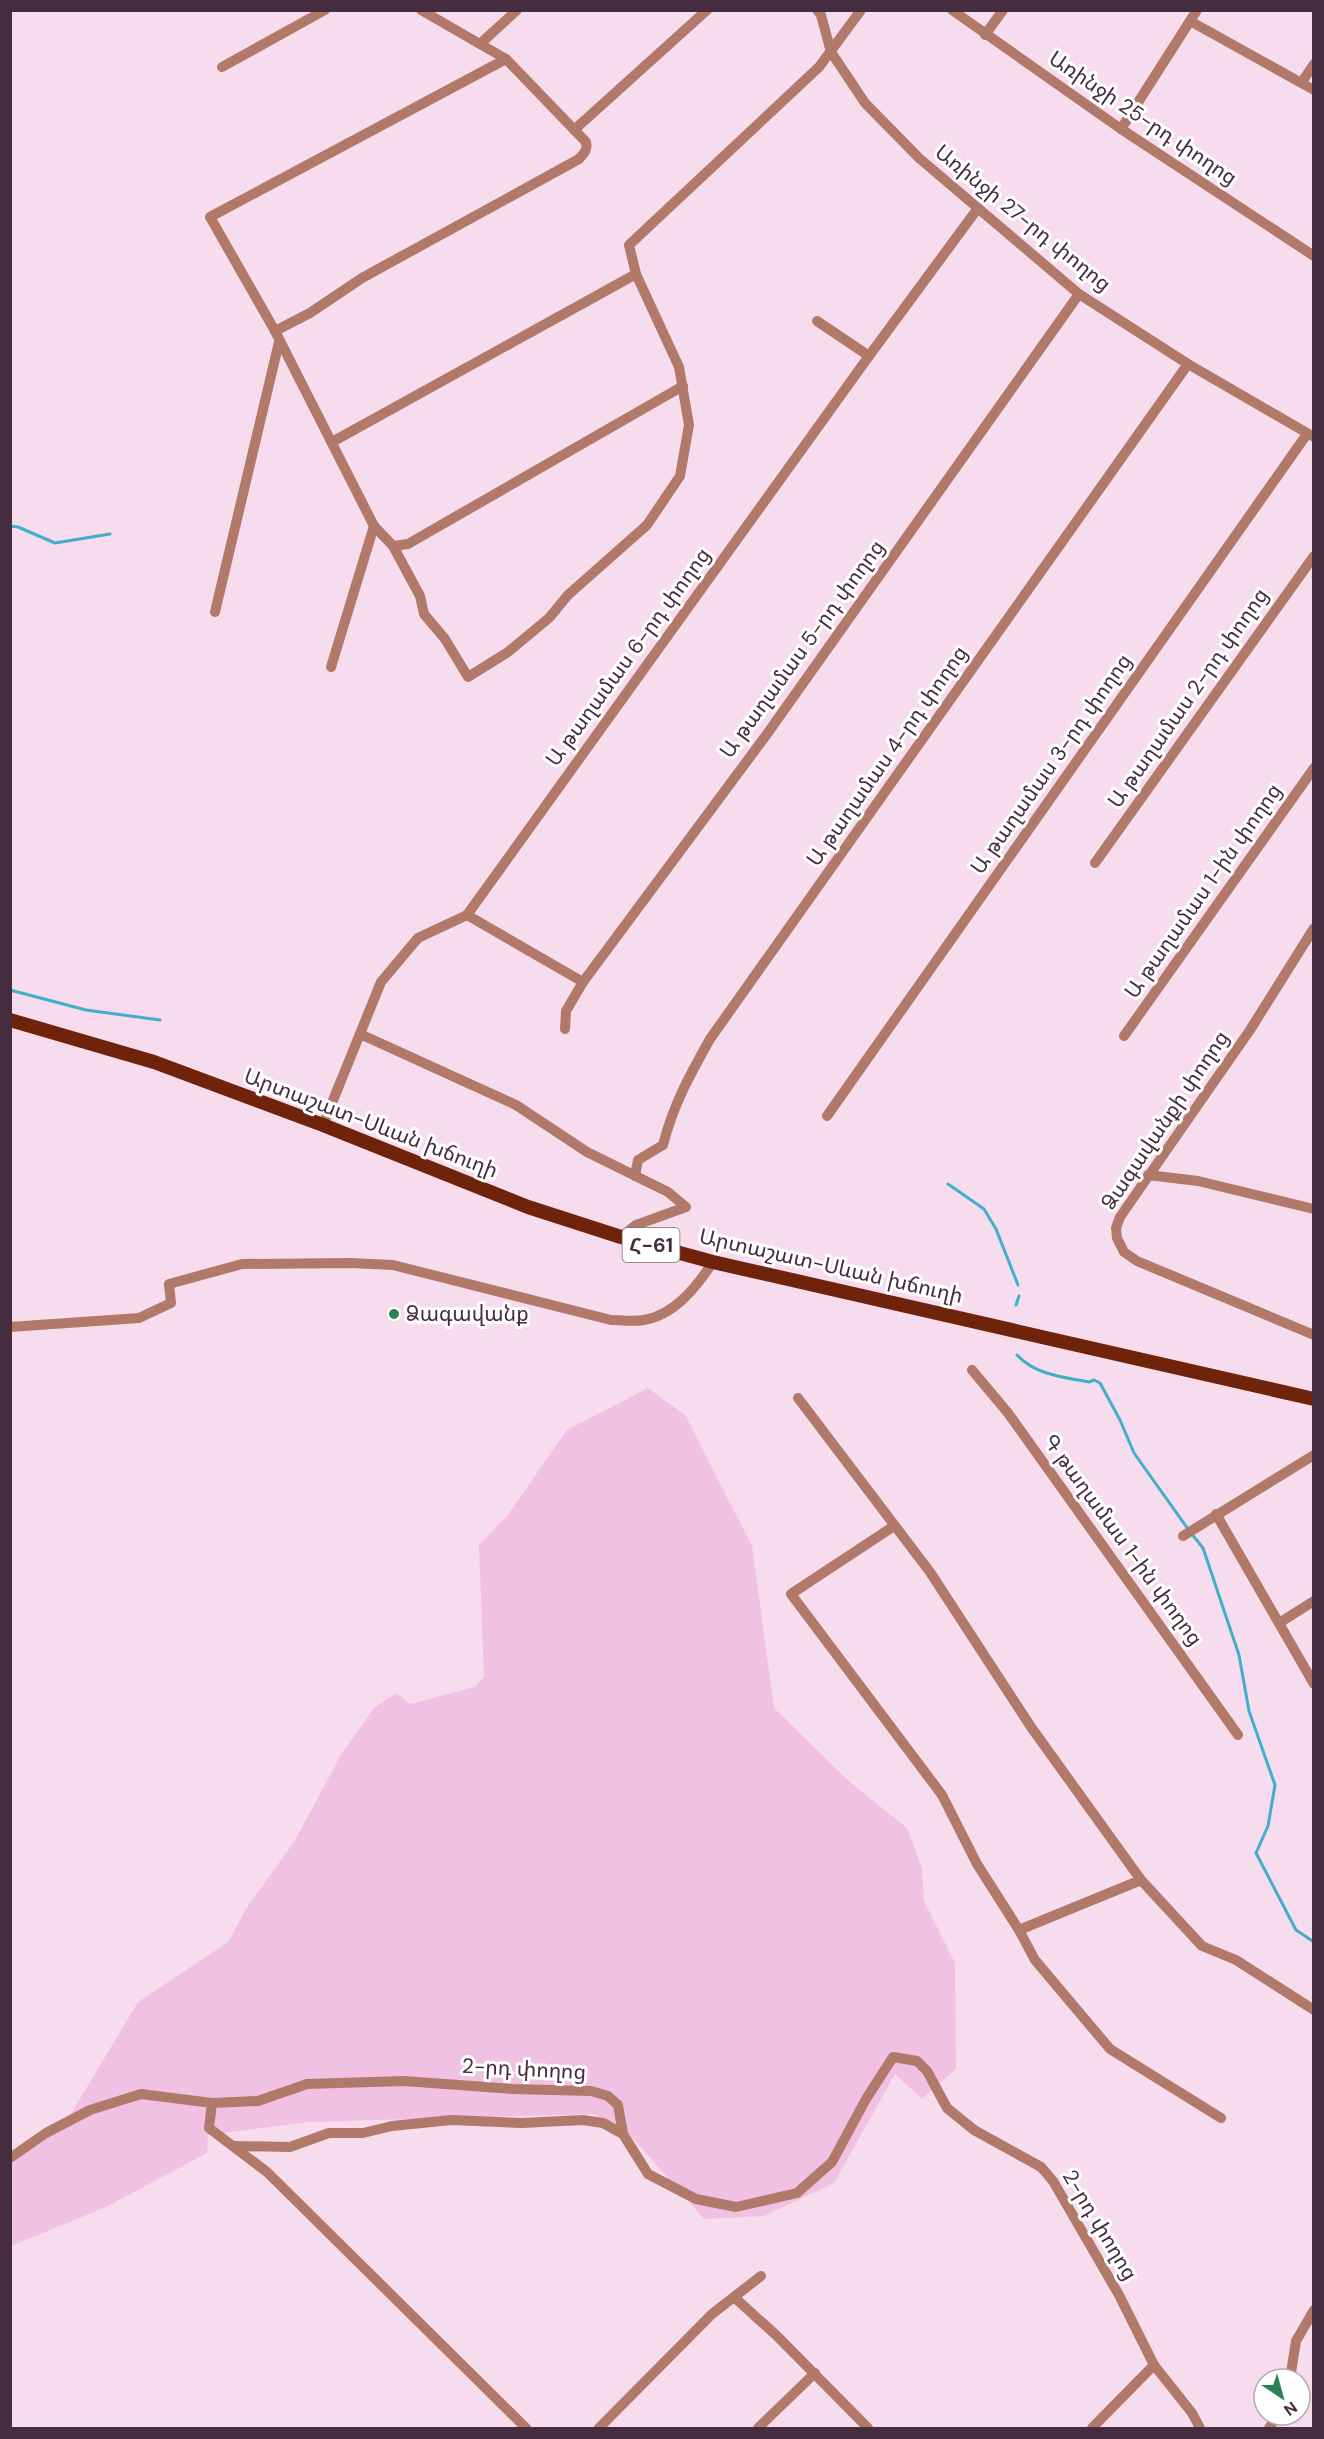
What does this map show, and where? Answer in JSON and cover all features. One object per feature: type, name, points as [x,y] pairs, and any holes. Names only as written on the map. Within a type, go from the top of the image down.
[{"type":"main road","name":"Արտաշատ-Սևան խճուղի","points":[[10,1020],[154,1062],[323,1125],[528,1207],[621,1237],[713,1262],[1314,1399]]},
{"type":"street","points":[[222,67],[325,10]]},
{"type":"street","points":[[215,612],[277,337],[362,278],[579,159],[587,147],[586,142],[506,59],[421,10]]},
{"type":"street","points":[[481,43],[517,10]]},
{"type":"street","points":[[574,130],[707,10]]},
{"type":"street","name":"Առինջի 27-րդ փողոց","points":[[817,10],[821,15],[831,52],[865,103],[919,158],[1079,294],[1188,364],[1310,436]]},
{"type":"street","points":[[506,59],[210,217],[277,337],[374,526],[393,546],[420,596],[424,614],[445,639],[468,677],[508,652],[549,618],[568,595],[647,525],[680,476],[689,425],[679,367],[636,274],[629,245],[819,67],[861,10]]},
{"type":"street","name":"Առինջի 25-րդ փողոց","points":[[952,10],[1121,129],[1314,256]]},
{"type":"street","points":[[985,35],[1003,10]]},
{"type":"street","points":[[1121,129],[1197,10]]},
{"type":"street","points":[[1190,21],[1314,90]]},
{"type":"street","points":[[1302,82],[1314,64]]},
{"type":"street","name":"Ա թաղամաս 6-րդ փողոց","points":[[323,1125],[381,982],[418,938],[466,915],[868,356],[978,208]]},
{"type":"street","points":[[332,442],[636,274]]},
{"type":"street","name":"Ա թաղամաս 5-րդ փողոց","points":[[565,1029],[566,1011],[583,982],[767,734],[1079,294]]},
{"type":"street","points":[[817,321],[868,356]]},
{"type":"street","name":"Ա թաղամաս 4-րդ փողոց","points":[[635,1176],[638,1160],[663,1145],[675,1105],[710,1039],[1188,364]]},
{"type":"street","points":[[393,546],[408,544],[682,386]]},
{"type":"street","name":"Ա թաղամաս 3-րդ փողոց","points":[[827,1116],[1310,436]]},
{"type":"street","points":[[331,667],[374,526]]},
{"type":"street","name":"Ա թաղամաս 2-րդ փողոց","points":[[1095,863],[1314,556]]},
{"type":"street","name":"Ա թաղամաս 1-ին փողոց","points":[[1124,1036],[1314,768]]},
{"type":"street","points":[[466,915],[583,982]]},
{"type":"street","name":"Ձագավանքի փողոց","points":[[1314,928],[1250,1030],[1148,1175],[1120,1217],[1116,1228],[1124,1252],[1137,1261],[1314,1335]]},
{"type":"street","points":[[360,1034],[516,1104],[587,1152],[668,1191],[686,1207],[636,1225],[621,1237]]},
{"type":"street","points":[[1148,1175],[1198,1181],[1314,1209]]},
{"type":"street","points":[[10,1327],[139,1318],[171,1303],[169,1284],[242,1264],[393,1265],[611,1320],[642,1321],[669,1311],[698,1284],[713,1262]]},
{"type":"street","name":"Գ թաղամաս 1-ին փողոց","points":[[972,1370],[1008,1413],[1238,1735]]},
{"type":"street","points":[[798,1398],[930,1572],[1031,1727],[1141,1880],[1202,1947],[1236,1960],[1314,2010]]},
{"type":"street","points":[[1183,1536],[1314,1455]]},
{"type":"street","points":[[1216,1514],[1314,1684]]},
{"type":"street","points":[[894,1526],[791,1594],[942,1795],[977,1864],[1019,1930],[1035,1960],[1110,2049],[1221,2118]]},
{"type":"street","points":[[1279,1623],[1314,1602]]},
{"type":"street","points":[[1019,1930],[1141,1880]]},
{"type":"street","name":"2-րդ փողոց","points":[[10,2158],[46,2133],[90,2110],[141,2094],[212,2103],[258,2101],[307,2084],[404,2081],[512,2089],[591,2091],[608,2096],[618,2105],[623,2134],[648,2174],[696,2199],[736,2207],[797,2193],[832,2162],[866,2099],[893,2057],[917,2061],[927,2071],[946,2108],[974,2130],[1041,2167],[1053,2181],[1119,2295],[1154,2365],[1192,2413],[1200,2428]]},
{"type":"street","points":[[212,2103],[209,2128],[267,2172],[526,2428]]},
{"type":"street","points":[[233,2146],[290,2147],[329,2133],[363,2133],[392,2126],[451,2120],[522,2123],[583,2120],[603,2123],[623,2134]]},
{"type":"street","points":[[598,2428],[712,2314],[761,2276]]},
{"type":"street","points":[[734,2297],[815,2373],[868,2428]]},
{"type":"street","points":[[1292,2367],[1296,2341],[1314,2310]]},
{"type":"street","points":[[1092,2428],[1154,2365]]},
{"type":"street","points":[[758,2428],[815,2373]]},
{"type":"shaded area","points":[[648,1388],[685,1415],[752,1546],[774,1708],[851,1783],[907,1828],[922,1868],[924,1901],[955,1963],[956,2069],[922,2099],[895,2074],[834,2183],[764,2216],[704,2219],[624,2128],[594,2114],[309,2122],[208,2135],[207,2153],[106,2207],[11,2246],[10,2163],[66,2122],[138,2002],[228,1942],[246,1909],[294,1842],[342,1753],[374,1708],[396,1693],[410,1704],[475,1687],[484,1677],[479,1545],[507,1516],[567,1430]]},
{"type":"waterway","points":[[10,526],[18,527],[55,543],[110,534]]},
{"type":"waterway","points":[[10,990],[86,1010],[160,1020]]},
{"type":"waterway","points":[[948,1184],[984,1209],[996,1229],[1018,1285]]},
{"type":"waterway","points":[[1016,1305],[1019,1296]]},
{"type":"waterway","points":[[1017,1355],[1024,1362],[1041,1371],[1060,1377],[1089,1382],[1094,1380],[1100,1383],[1120,1420],[1134,1453],[1188,1529]]},
{"type":"waterway","points":[[1191,1533],[1203,1548],[1239,1655],[1249,1711],[1275,1785],[1268,1826],[1256,1853],[1296,1930],[1314,1942]]},
{"type":"place","name":"Ձագավանք","points":[[394,1314]]}]
